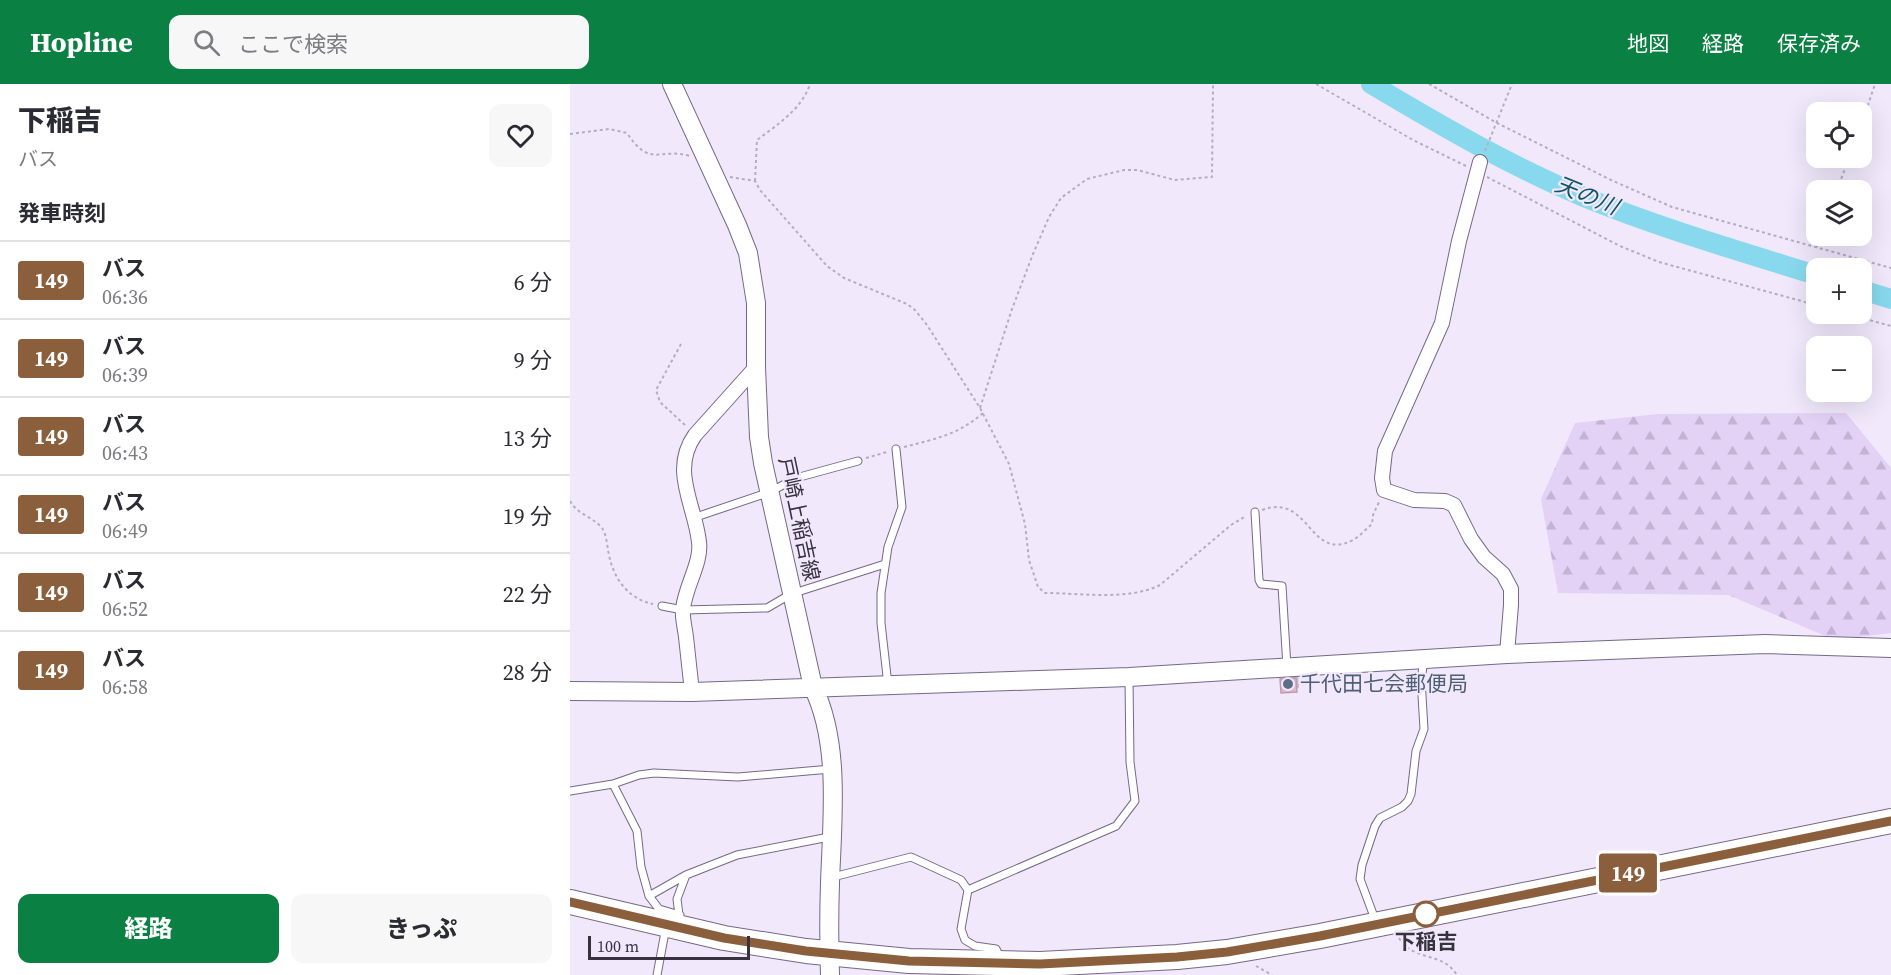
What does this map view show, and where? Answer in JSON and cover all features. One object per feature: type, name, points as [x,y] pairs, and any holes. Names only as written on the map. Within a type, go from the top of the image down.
[{"type":"highway","points":[[570,902],[676,923],[724,938],[830,964],[909,961],[1006,966],[1085,963],[1239,950],[1891,821]]},
{"type":"street","name":"戸崎上稲吉線","points":[[672,84],[748,254],[756,303],[759,437],[791,594],[813,687],[822,705],[828,727],[832,837],[830,964]]},
{"type":"street","points":[[1479,167],[1459,241],[1442,323],[1385,451],[1382,478],[1384,490],[1414,500],[1445,501],[1454,505],[1471,539],[1484,557],[1503,574],[1511,589],[1507,654]]},
{"type":"street","points":[[692,692],[683,610],[699,548],[686,490],[684,463],[690,441],[756,367]]},
{"type":"street","points":[[570,691],[692,692],[1129,677],[1507,654],[1765,644],[1891,648]]},
{"type":"lane","points":[[888,685],[881,623],[881,593],[888,547],[902,507],[896,449]]},
{"type":"lane","points":[[693,518],[770,492],[796,478],[858,461]]},
{"type":"lane","points":[[1256,512],[1259,580],[1261,584],[1282,586],[1287,668]]},
{"type":"lane","points":[[662,606],[683,610],[767,608],[791,594],[885,564]]},
{"type":"lane","points":[[1386,922],[1360,879],[1362,865],[1375,826],[1380,818],[1402,807],[1411,794],[1416,751],[1424,729],[1421,679],[1425,659]]},
{"type":"lane","points":[[968,890],[1116,826],[1134,801],[1130,762],[1129,677]]},
{"type":"lane","points":[[570,791],[613,784],[639,775],[654,773],[738,777],[831,769]]},
{"type":"lane","points":[[613,784],[637,831],[640,867],[648,896],[676,923]]},
{"type":"lane","points":[[648,896],[686,875],[737,855],[832,837]]},
{"type":"lane","points":[[830,878],[911,857],[961,880],[968,890],[961,929],[965,940],[975,946],[996,949],[1006,966]]},
{"type":"lane","points":[[657,975],[676,923],[677,899],[686,875]]},
{"type":"path","points":[[810,84],[806,95],[782,122],[757,140],[755,181],[760,190],[827,266],[844,278],[896,299],[915,310],[927,325],[980,408],[1009,464],[1025,524],[1029,560],[1038,587],[1045,593],[1132,594],[1147,591],[1168,579],[1237,520],[1268,507],[1282,507],[1303,518],[1322,541],[1341,544],[1354,539],[1372,524],[1373,515],[1384,490]]},
{"type":"path","points":[[980,408],[1012,309],[1033,254],[1048,217],[1061,198],[1087,179],[1124,170],[1137,170],[1175,180],[1212,177],[1213,84]]},
{"type":"path","points":[[1316,84],[1413,140],[1479,167],[1620,246],[1659,262],[1806,302]]},
{"type":"path","points":[[1429,84],[1496,125],[1672,207],[1891,268]]},
{"type":"path","points":[[1479,167],[1512,84]]},
{"type":"path","points":[[1869,102],[1875,84]]},
{"type":"path","points":[[570,134],[609,129],[627,133],[642,152],[652,155],[682,154],[730,177],[755,181]]},
{"type":"path","points":[[1872,321],[1891,326]]},
{"type":"path","points":[[681,344],[656,390],[660,402],[695,435]]},
{"type":"path","points":[[858,461],[952,434],[967,427],[982,413]]},
{"type":"path","points":[[570,501],[581,513],[602,528],[614,569],[631,596],[642,602],[662,606]]},
{"type":"path","points":[[1386,922],[1401,942],[1417,953],[1446,962],[1457,975]]},
{"type":"green space","points":[[1846,413],[1891,468],[1891,633],[1860,637],[1828,637],[1728,595],[1558,593],[1541,499],[1575,423],[1658,414]]},
{"type":"building","points":[[1296,678],[1297,692],[1281,693],[1280,679]]},
{"type":"waterway","name":"天の川","points":[[1371,84],[1449,130],[1556,185],[1671,229],[1806,272]]},
{"type":"waterway","name":"天の川","points":[[1872,293],[1891,299]]},
{"type":"bus line","name":"149","points":[[570,902],[724,938],[806,951],[909,961],[1085,963],[1227,952],[1320,936],[1891,821]]},
{"type":"place","name":"千代田七会郵便局","points":[[1288,684]]},
{"type":"place","name":"下稲吉","points":[[1426,914]]}]
